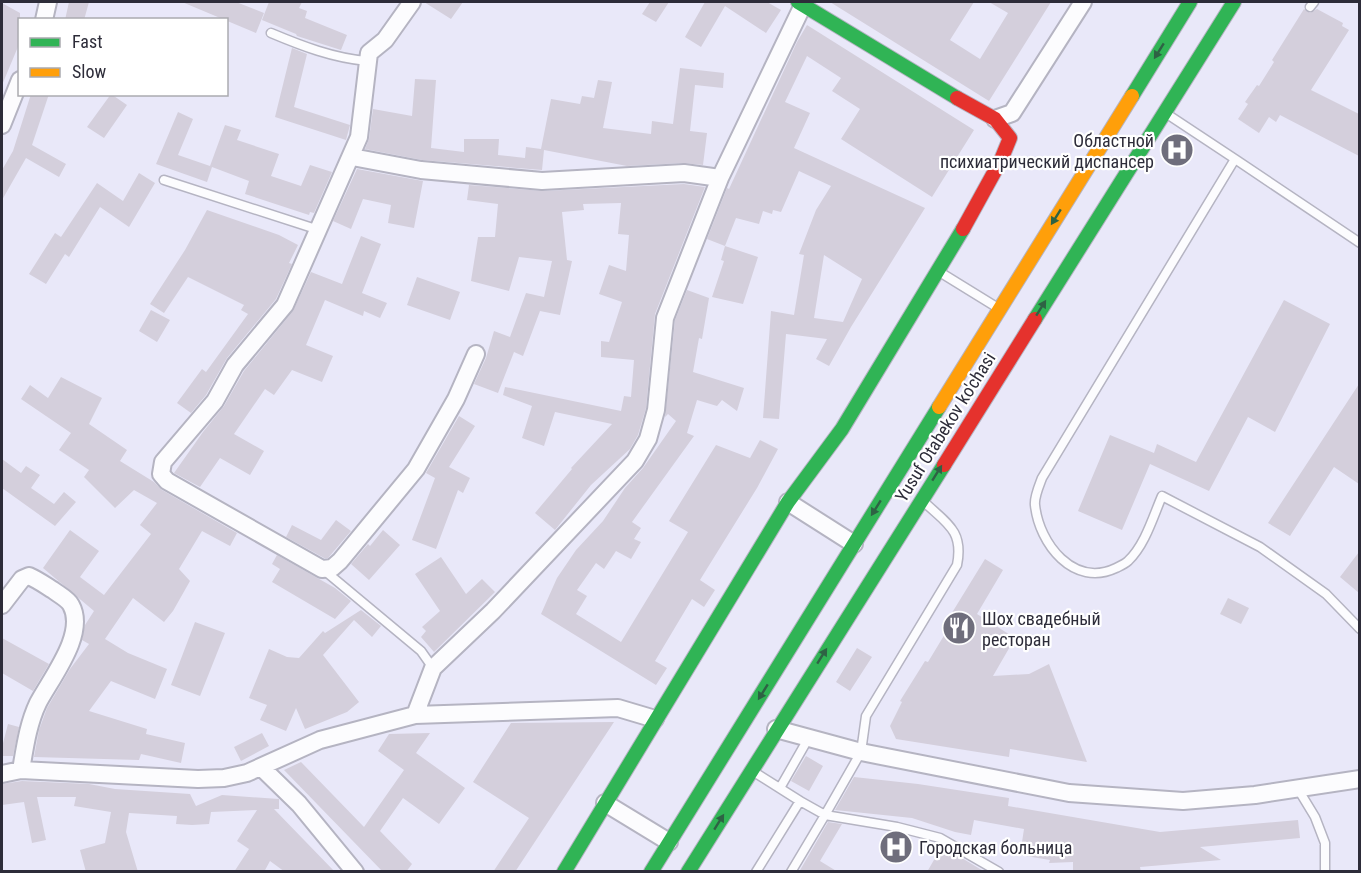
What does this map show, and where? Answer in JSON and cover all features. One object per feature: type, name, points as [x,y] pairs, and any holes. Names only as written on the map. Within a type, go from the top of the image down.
[{"type":"main road","name":"Yusuf Otabekov ko'chasi","points":[[651,872],[1190,2]]},
{"type":"main road","name":"Yusuf Otabekov ko'chasi","points":[[688,872],[1234,2]]},
{"type":"main road","points":[[564,872],[788,502],[842,429],[937,271],[1001,160],[1010,138],[995,119],[800,3]]},
{"type":"street","points":[[44,18],[48,2]]},
{"type":"street","points":[[412,2],[385,40],[369,53],[359,137],[285,305],[235,365],[214,401],[163,462],[161,474],[167,481],[322,569],[332,568],[416,469],[456,399],[476,354]]},
{"type":"street","points":[[995,119],[1012,113],[1083,2]]},
{"type":"street","points":[[415,715],[432,668],[493,611],[634,461],[648,439],[656,410],[665,318],[720,178],[800,3]]},
{"type":"street","points":[[2,125],[18,85]]},
{"type":"street","points":[[352,157],[421,170],[542,181],[684,173],[720,178]]},
{"type":"street","points":[[788,502],[854,544]]},
{"type":"street","points":[[2,605],[22,579],[29,576],[70,603],[75,617],[72,636],[64,659],[37,704],[26,736],[21,770]]},
{"type":"street","points":[[2,774],[21,770],[198,779],[224,778],[261,767],[320,740],[415,715],[618,708],[655,719]]},
{"type":"street","points":[[776,729],[861,752],[1069,793],[1183,801],[1255,795],[1359,779]]},
{"type":"street","points":[[261,767],[299,804],[355,872]]},
{"type":"street","points":[[605,803],[669,843]]},
{"type":"lane","points":[[271,33],[298,45],[344,59],[367,61]]},
{"type":"lane","points":[[1164,112],[1359,243]]},
{"type":"lane","points":[[1235,159],[1042,478],[1035,502],[1039,522],[1048,544],[1063,561],[1082,572],[1104,573],[1127,562],[1140,545],[1162,496],[1260,547],[1326,594],[1359,629]]},
{"type":"lane","points":[[164,180],[319,231]]},
{"type":"lane","points":[[937,271],[1000,309]]},
{"type":"lane","points":[[790,872],[861,752],[866,716],[957,565],[960,548],[955,532],[921,499]]},
{"type":"lane","points":[[322,569],[421,651],[432,668]]},
{"type":"lane","points":[[780,788],[808,739]]},
{"type":"lane","points":[[751,770],[825,815],[897,827],[940,838],[999,872]]},
{"type":"lane","points":[[1298,789],[1315,818],[1325,843],[1325,872]]},
{"type":"lane","points":[[756,872],[800,801]]},
{"type":"building","points":[[69,2],[89,2],[85,18],[65,18]]},
{"type":"building","points":[[182,2],[236,2],[264,13],[256,33],[228,21],[228,18],[220,18]]},
{"type":"building","points":[[269,2],[302,2],[299,8],[307,11],[305,18],[347,35],[341,50],[297,36],[262,20]]},
{"type":"building","points":[[424,2],[463,2],[451,19]]},
{"type":"building","points":[[650,2],[669,2],[656,22],[642,14]]},
{"type":"building","points":[[705,2],[767,2],[781,10],[766,33],[725,6],[701,47],[685,37]]},
{"type":"building","points":[[830,2],[974,2],[950,40],[980,59],[1008,13],[989,2],[1051,2],[989,101]]},
{"type":"building","points":[[2,3],[20,13],[20,18],[18,18],[18,47],[2,85]]},
{"type":"building","points":[[1304,9],[1310,13],[1317,9],[1343,23],[1342,26],[1349,30],[1311,90],[1359,114],[1359,156],[1280,115],[1276,122],[1269,117],[1259,133],[1238,119],[1248,104],[1245,102],[1257,85],[1259,86],[1274,62],[1272,60]]},
{"type":"building","points":[[807,25],[974,130],[932,197],[841,139],[860,109],[832,91],[841,78],[807,56],[785,102],[810,113],[794,148],[925,208],[829,366],[816,359],[827,339],[786,334],[779,419],[763,418],[771,311],[794,315],[804,255],[799,254],[816,210],[831,186],[799,171],[781,212],[773,210],[772,214],[763,211],[759,224],[736,218],[725,246],[707,239],[727,188],[729,189]],"holes":[[[824,255],[862,279],[843,322],[814,318]]]},
{"type":"building","points":[[292,48],[307,54],[294,107],[350,125],[346,140],[275,117]]},
{"type":"building","points":[[680,68],[724,73],[723,88],[695,85],[690,131],[707,133],[703,165],[683,163],[627,166],[544,150],[542,170],[422,160],[365,149],[369,139],[373,109],[412,116],[415,79],[436,80],[431,148],[464,152],[464,139],[499,139],[498,155],[525,158],[526,147],[541,149],[551,99],[580,104],[582,96],[594,98],[598,80],[612,82],[603,128],[651,134],[652,121],[673,124]]},
{"type":"building","points":[[30,96],[48,96],[32,145],[66,164],[59,177],[26,158],[2,200],[2,170],[13,151]]},
{"type":"building","points":[[110,96],[114,96],[127,105],[104,138],[87,127]]},
{"type":"building","points":[[178,112],[193,119],[178,155],[210,166],[225,125],[241,130],[237,140],[279,154],[271,176],[301,186],[310,165],[332,172],[314,213],[310,212],[309,215],[245,194],[249,181],[212,167],[207,182],[156,164]]},
{"type":"building","points":[[357,169],[423,181],[414,228],[388,223],[391,205],[363,199],[351,229],[333,221]]},
{"type":"building","points":[[139,173],[155,183],[129,227],[100,207],[69,257],[65,254],[46,284],[29,274],[55,233],[61,237],[97,183],[123,201]]},
{"type":"building","points":[[684,184],[705,187],[655,314],[646,408],[638,435],[630,449],[591,485],[555,530],[535,513],[571,468],[612,424],[555,412],[544,446],[522,438],[532,406],[503,395],[505,387],[621,411],[624,396],[631,397],[634,360],[601,357],[601,341],[609,342],[622,302],[599,294],[609,265],[626,271],[629,235],[618,234],[621,203],[583,204],[584,210],[562,212],[567,260],[572,261],[560,315],[540,311],[523,356],[514,352],[498,393],[474,384],[486,358],[494,331],[510,337],[526,293],[544,297],[552,261],[519,257],[509,291],[471,281],[478,237],[495,237],[498,204],[467,200],[469,185],[543,191]]},
{"type":"building","points":[[207,210],[279,235],[298,245],[276,299],[227,358],[206,395],[191,413],[177,403],[202,369],[206,372],[248,314],[241,310],[244,305],[188,277],[164,313],[150,304],[185,250]]},
{"type":"building","points":[[361,236],[381,244],[362,293],[387,303],[380,318],[364,311],[363,316],[325,300],[306,345],[333,356],[322,382],[292,370],[274,395],[265,389],[234,434],[264,451],[250,475],[220,458],[200,487],[174,473],[224,406],[244,371],[293,311],[311,272],[342,284]]},
{"type":"building","points":[[725,246],[758,257],[743,304],[712,297],[724,261],[721,260]]},
{"type":"building","points":[[417,277],[460,292],[450,320],[407,305]]},
{"type":"building","points":[[687,290],[709,298],[702,339],[699,338],[693,372],[744,388],[737,411],[722,400],[717,406],[697,400],[687,433],[694,436],[632,522],[641,528],[634,539],[641,542],[631,559],[616,551],[604,569],[596,563],[577,590],[587,596],[576,614],[621,642],[688,532],[669,521],[716,445],[750,458],[760,440],[778,449],[757,488],[700,580],[715,590],[704,607],[692,599],[655,661],[667,668],[656,685],[541,614],[557,578],[576,550],[603,521],[676,421],[668,414],[665,417],[675,320]]},
{"type":"building","points":[[1284,300],[1330,324],[1275,432],[1248,417],[1209,491],[1150,464],[1122,530],[1078,511],[1110,435],[1154,453],[1157,444],[1196,462]]},
{"type":"building","points":[[151,310],[170,320],[157,342],[139,331]]},
{"type":"building","points":[[61,377],[102,398],[89,424],[127,450],[120,461],[154,482],[162,490],[237,533],[230,546],[202,531],[179,569],[190,581],[164,622],[133,598],[105,639],[128,653],[167,669],[155,699],[111,681],[89,711],[147,729],[146,734],[185,743],[181,763],[141,754],[139,760],[34,757],[39,730],[47,708],[70,669],[89,644],[82,640],[85,625],[94,611],[43,568],[70,530],[99,551],[80,577],[104,595],[151,534],[140,525],[157,503],[134,490],[115,508],[84,477],[89,470],[59,450],[71,433],[21,399],[30,385],[48,398]]},
{"type":"building","points":[[1359,384],[1359,484],[1334,467],[1290,536],[1268,523]]},
{"type":"building","points":[[459,416],[475,426],[449,467],[470,478],[463,493],[458,490],[436,549],[412,540],[435,478],[426,473]]},
{"type":"building","points":[[2,459],[21,473],[26,466],[40,475],[31,488],[54,504],[64,492],[76,502],[55,526],[2,488]]},
{"type":"building","points":[[336,520],[351,531],[328,558],[286,537],[292,525],[321,540]]},
{"type":"building","points":[[383,530],[400,545],[369,580],[351,564]]},
{"type":"building","points":[[1359,552],[1359,593],[1340,577]]},
{"type":"building","points":[[277,555],[335,588],[351,601],[335,619],[272,582],[280,569],[272,564]]},
{"type":"building","points":[[441,557],[466,594],[482,579],[495,592],[434,652],[421,637],[426,631],[422,627],[440,611],[415,574]]},
{"type":"building","points":[[985,559],[1003,570],[977,614],[1015,638],[993,676],[1029,674],[1049,664],[1087,762],[1010,749],[1009,757],[896,739],[890,726],[902,702],[900,701],[925,661],[928,662],[954,619],[950,616]]},
{"type":"building","points":[[1228,598],[1249,608],[1241,624],[1220,614]]},
{"type":"building","points":[[361,610],[381,626],[372,637],[354,620],[323,655],[359,702],[347,712],[305,729],[296,708],[286,731],[260,720],[267,705],[249,698],[269,649],[287,657],[299,658],[323,631],[325,633]]},
{"type":"building","points":[[195,622],[225,633],[200,696],[171,685]]},
{"type":"building","points":[[2,638],[49,664],[33,691],[2,673]]},
{"type":"building","points":[[857,648],[872,657],[850,691],[836,682]]},
{"type":"building","points":[[614,722],[515,872],[493,872],[529,818],[473,782],[511,723]]},
{"type":"building","points":[[8,724],[19,727],[13,756],[2,756],[2,747]]},
{"type":"building","points":[[262,733],[269,746],[241,761],[234,747]]},
{"type":"building","points":[[430,733],[416,753],[465,788],[439,824],[403,798],[380,831],[412,864],[406,872],[383,872],[284,770],[301,762],[364,827],[404,770],[378,751],[389,734]]},
{"type":"building","points":[[806,756],[823,766],[809,791],[791,781]]},
{"type":"building","points":[[854,777],[1009,798],[1008,806],[1160,832],[1298,820],[1300,838],[1200,847],[1221,860],[1140,867],[1141,872],[1073,872],[1073,862],[1049,863],[1050,860],[1020,855],[1024,829],[974,820],[971,835],[912,818],[835,810]]},
{"type":"building","points":[[22,781],[89,784],[115,789],[190,794],[196,806],[222,795],[279,799],[279,809],[274,809],[335,872],[285,872],[270,861],[264,872],[234,872],[249,849],[237,841],[257,810],[211,812],[209,824],[192,825],[176,824],[177,816],[129,813],[126,832],[138,872],[86,872],[80,850],[105,843],[111,812],[74,806],[76,797],[37,797],[46,840],[32,843],[24,802],[2,805],[2,784]]},
{"type":"building","points":[[828,822],[842,824],[820,861],[838,872],[799,872]]},
{"type":"building","points":[[942,846],[985,872],[927,872]]},
{"type":"traffic: fast","points":[[798,2],[957,98]]},
{"type":"traffic: fast","points":[[1132,96],[1190,2]]},
{"type":"traffic: fast","points":[[1035,319],[1234,2]]},
{"type":"traffic: fast","points":[[564,872],[788,502],[842,429],[963,229]]},
{"type":"traffic: fast","points":[[651,872],[939,407]]},
{"type":"traffic: fast","points":[[688,872],[944,465]]},
{"type":"traffic: slow","points":[[939,407],[1132,96]]},
{"type":"traffic: jam","points":[[957,98],[995,119],[1010,138],[1001,160],[963,229]]},
{"type":"traffic: jam","points":[[944,465],[1035,319]]},
{"type":"place","name":"Областной психиатрический диспансер","points":[[1177,150]]},
{"type":"place","name":"Шох свадебный ресторан","points":[[959,628]]},
{"type":"place","name":"Городская больница","points":[[896,847]]}]
